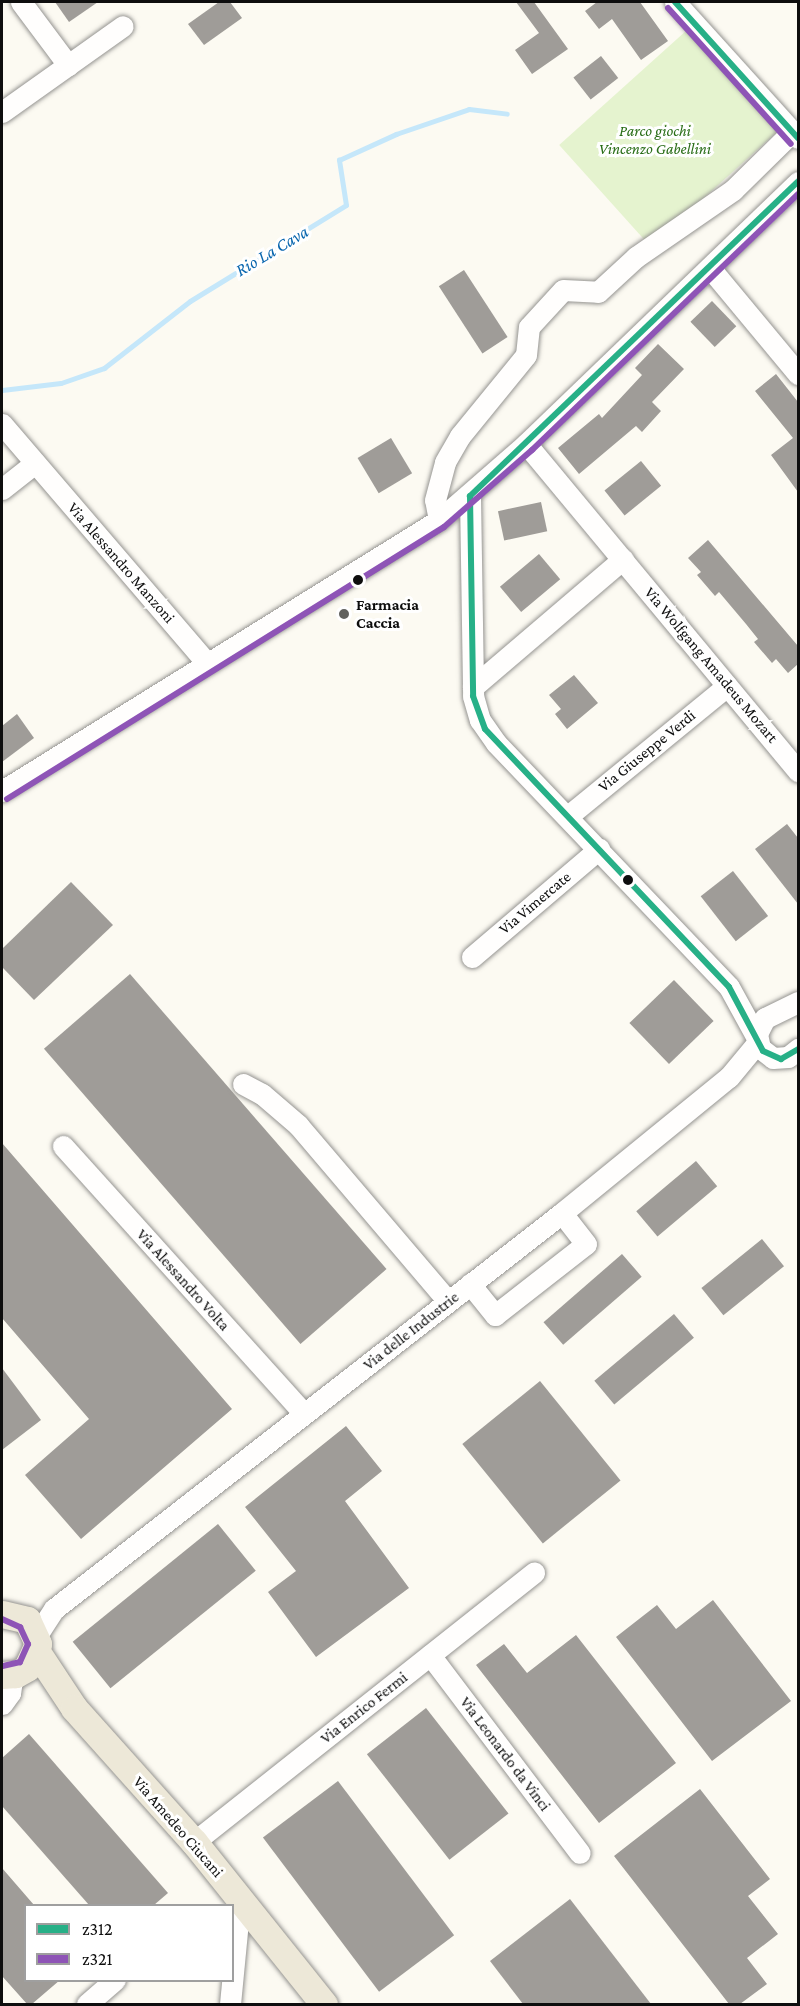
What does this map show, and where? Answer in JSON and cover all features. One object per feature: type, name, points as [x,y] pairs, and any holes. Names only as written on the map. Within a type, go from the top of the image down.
[{"type":"main road","points":[[8,1675],[27,1668],[18,1624]]},
{"type":"main road","name":"Via Amedeo Ciucani","points":[[18,1624],[74,1708],[194,1842],[324,2004]]},
{"type":"main road","name":"Via Amedeo Ciucani","points":[[8,1675],[74,1708]]},
{"type":"street","points":[[21,2],[68,65]]},
{"type":"street","points":[[439,520],[435,500],[446,462],[460,436],[526,355],[529,327],[563,290],[598,292],[636,257],[733,190],[795,135],[675,2]]},
{"type":"street","points":[[2,112],[123,26]]},
{"type":"street","points":[[2,791],[439,520],[470,496],[798,182]]},
{"type":"street","points":[[710,268],[798,374]]},
{"type":"street","name":"Via Alessandro Manzoni","points":[[2,424],[207,663]]},
{"type":"street","name":"Via Wolfgang Amadeus Mozart","points":[[533,452],[798,771]]},
{"type":"street","points":[[2,489],[35,463]]},
{"type":"street","points":[[470,496],[473,687],[476,711],[485,729],[729,987],[767,1055],[789,1054],[798,1071]]},
{"type":"street","points":[[473,687],[623,559]]},
{"type":"street","name":"Via Giuseppe Verdi","points":[[568,816],[727,686]]},
{"type":"street","name":"Via Vimercate","points":[[472,957],[599,849]]},
{"type":"street","points":[[771,1014],[798,1002]]},
{"type":"street","points":[[771,1014],[785,1013],[798,1022]]},
{"type":"street","name":"Via delle Industrie","points":[[18,1624],[54,1609],[562,1213],[729,1077],[757,1040],[761,1023],[771,1014]]},
{"type":"street","points":[[243,1084],[262,1094],[298,1125],[448,1301]]},
{"type":"street","name":"Via Alessandro Volta","points":[[63,1146],[304,1414]]},
{"type":"street","points":[[470,1284],[495,1315],[586,1244],[562,1213]]},
{"type":"street","name":"Via Enrico Fermi","points":[[194,1842],[534,1573]]},
{"type":"street","name":"Via Leonardo da Vinci","points":[[430,1655],[580,1853]]},
{"type":"street","points":[[2,1704],[10,1693],[8,1675]]},
{"type":"street","points":[[234,1969],[240,1900]]},
{"type":"street","points":[[87,2004],[113,1982]]},
{"type":"street","points":[[231,2004],[233,1982]]},
{"type":"green space","name":"Parco giochi Vincenzo Gabellini","points":[[687,30],[778,131],[650,246],[559,145]]},
{"type":"building","points":[[55,2],[98,2],[69,22]]},
{"type":"building","points":[[219,2],[230,2],[242,18],[204,45],[188,24]]},
{"type":"building","points":[[516,2],[534,2],[568,49],[532,74],[515,50],[539,33]]},
{"type":"building","points":[[597,2],[640,2],[668,41],[641,60],[612,19],[599,29],[585,11]]},
{"type":"building","points":[[601,56],[618,78],[591,100],[573,78]]},
{"type":"building","points":[[464,270],[508,337],[482,353],[439,286]]},
{"type":"building","points":[[712,301],[736,326],[715,347],[690,322]]},
{"type":"building","points":[[658,344],[684,369],[652,402],[661,411],[642,432],[636,426],[579,474],[558,448],[599,414],[602,418],[642,375],[635,368]]},
{"type":"building","points":[[776,374],[798,402],[798,492],[771,455],[793,438],[755,391]]},
{"type":"building","points":[[391,438],[412,473],[379,493],[358,458]]},
{"type":"building","points":[[641,461],[661,486],[625,515],[604,491]]},
{"type":"building","points":[[541,502],[547,531],[504,540],[498,511]]},
{"type":"building","points":[[708,540],[798,646],[798,664],[788,673],[776,659],[772,663],[754,642],[758,639],[719,592],[715,596],[697,575],[701,572],[688,558]]},
{"type":"building","points":[[539,554],[560,579],[521,612],[500,587]]},
{"type":"building","points":[[574,675],[598,703],[567,729],[555,714],[561,709],[549,695]]},
{"type":"building","points":[[17,714],[34,738],[2,762],[2,726]]},
{"type":"building","points":[[787,824],[798,838],[798,904],[755,849]]},
{"type":"building","points":[[733,871],[768,916],[736,941],[701,896]]},
{"type":"building","points":[[71,882],[113,925],[34,1000],[2,967],[2,949]]},
{"type":"building","points":[[130,974],[387,1269],[300,1344],[44,1049]]},
{"type":"building","points":[[674,980],[714,1021],[669,1064],[629,1023]]},
{"type":"building","points":[[2,1143],[232,1409],[81,1539],[25,1475],[89,1419],[2,1318]]},
{"type":"building","points":[[696,1161],[717,1186],[657,1236],[636,1211]]},
{"type":"building","points":[[762,1239],[784,1266],[723,1315],[701,1288]]},
{"type":"building","points":[[622,1254],[642,1277],[563,1345],[544,1322]]},
{"type":"building","points":[[674,1314],[694,1338],[614,1405],[594,1381]]},
{"type":"building","points":[[2,1368],[41,1420],[2,1450]]},
{"type":"building","points":[[540,1381],[621,1480],[543,1543],[462,1444]]},
{"type":"building","points":[[346,1426],[382,1471],[345,1501],[409,1588],[316,1657],[268,1592],[296,1571],[245,1507]]},
{"type":"building","points":[[218,1524],[256,1571],[110,1688],[73,1642]]},
{"type":"building","points":[[713,1600],[791,1701],[712,1761],[616,1637],[657,1605],[676,1629]]},
{"type":"building","points":[[576,1635],[676,1763],[599,1823],[476,1665],[504,1644],[527,1673]]},
{"type":"building","points":[[426,1708],[508,1814],[449,1860],[367,1754]]},
{"type":"building","points":[[29,1734],[168,1893],[155,1904],[88,1904],[2,1806],[2,1758]]},
{"type":"building","points":[[338,1781],[454,1935],[379,1992],[263,1838]]},
{"type":"building","points":[[700,1789],[770,1879],[748,1896],[778,1934],[747,1958],[767,1984],[740,2004],[729,2004],[614,1856]]},
{"type":"building","points":[[2,1868],[33,1904],[24,1904],[24,1982],[58,1982],[32,2004],[27,2004],[2,1976]]},
{"type":"building","points":[[570,1899],[651,2004],[523,2004],[490,1961]]},
{"type":"waterway","name":"Rio La Cava","points":[[2,390],[61,383],[104,368],[190,301],[346,205],[339,160],[396,134],[469,109],[507,114]]},
{"type":"transit line","name":"z312","points":[[675,2],[798,138]]},
{"type":"transit line","name":"z321","points":[[668,8],[791,144]]},
{"type":"transit line","name":"z312","points":[[470,496],[798,182]]},
{"type":"transit line","name":"z321","points":[[7,799],[444,527],[532,450],[798,194]]},
{"type":"transit line","name":"z312","points":[[470,496],[473,696],[485,729],[729,987],[763,1051],[781,1059],[798,1049]]},
{"type":"transit line","name":"z321","points":[[2,1619],[20,1627],[28,1644],[20,1662],[2,1666]]},
{"type":"place","name":"Farmacia Caccia","points":[[344,614]]}]
